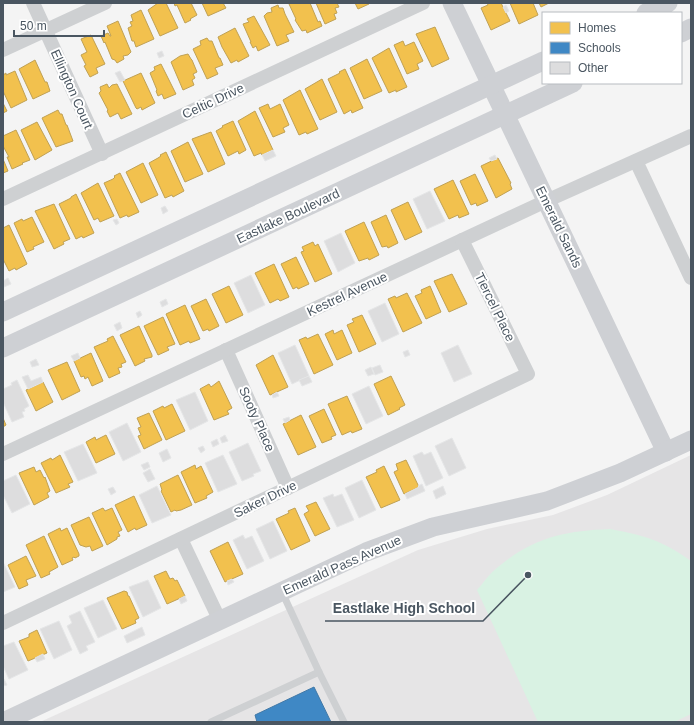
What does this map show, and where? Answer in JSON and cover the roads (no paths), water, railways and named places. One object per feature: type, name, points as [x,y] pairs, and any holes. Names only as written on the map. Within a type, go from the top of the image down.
[{"type":"main road","name":"Emerald Sands","points":[[452,3],[666,452]]},
{"type":"main road","points":[[648,12],[668,3]]},
{"type":"main road","points":[[682,32],[691,28]]},
{"type":"main road","points":[[3,312],[542,61]]},
{"type":"main road","name":"Eastlake Boulevard","points":[[3,348],[571,84]]},
{"type":"main road","name":"Emerald Pass Avenue","points":[[3,722],[366,552],[433,526],[547,500],[620,473],[691,440]]},
{"type":"street","name":"Ellington Court","points":[[33,3],[102,154]]},
{"type":"street","points":[[3,50],[105,3]]},
{"type":"street","name":"Celtic Drive","points":[[3,199],[423,3]]},
{"type":"street","name":"Kestrel Avenue","points":[[3,454],[546,201],[691,136]]},
{"type":"street","points":[[636,161],[691,278]]},
{"type":"street","name":"Tiercel Place","points":[[462,240],[528,374]]},
{"type":"street","name":"Sooty Place","points":[[226,350],[288,488]]},
{"type":"street","name":"Saker Drive","points":[[3,623],[528,374]]},
{"type":"street","points":[[181,539],[220,621]]},
{"type":"lane","points":[[282,592],[344,722]]},
{"type":"lane","points":[[211,722],[319,672]]},
{"type":"place","name":"Eastlake High School","points":[[528,575]]}]
